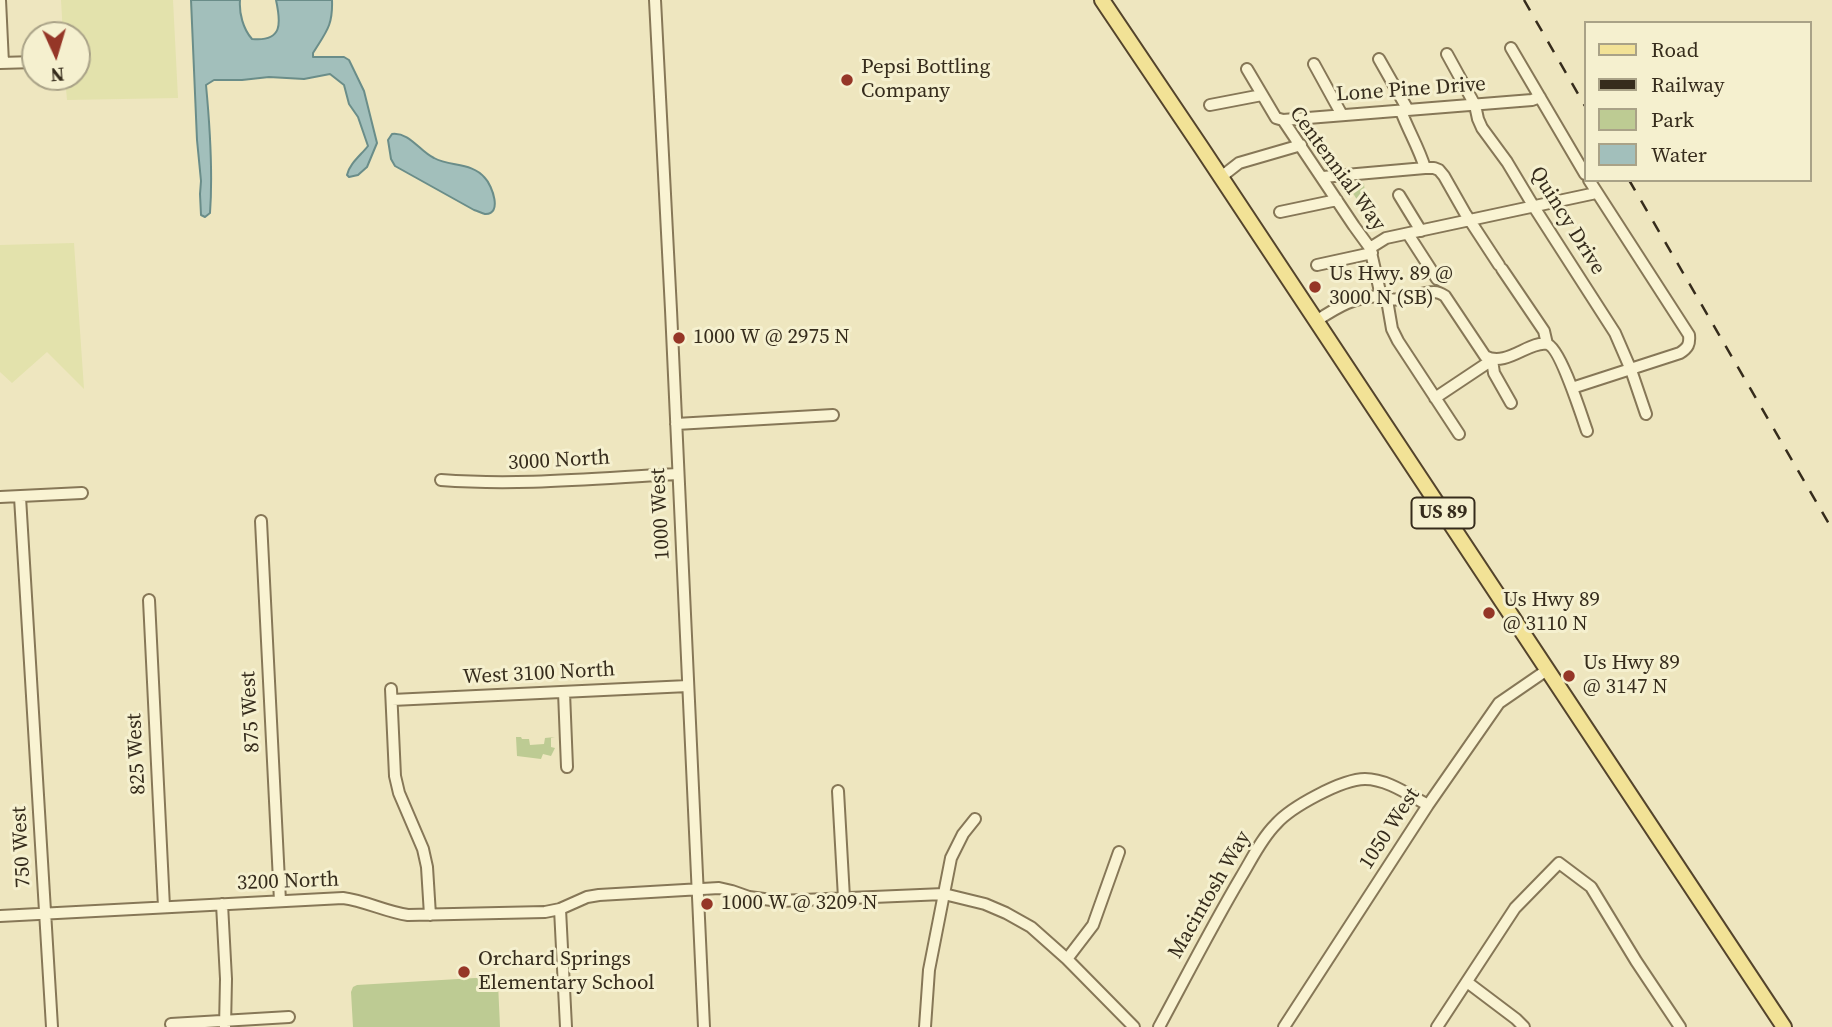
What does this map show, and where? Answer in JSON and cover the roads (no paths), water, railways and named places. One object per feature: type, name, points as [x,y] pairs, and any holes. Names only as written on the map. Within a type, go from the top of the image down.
[{"type":"main road","name":"US 89","points":[[1102,0],[1784,1027]]},
{"type":"street","points":[[0,0],[2,63],[21,62]]},
{"type":"street","name":"1000 West","points":[[655,0],[704,1027]]},
{"type":"street","points":[[1511,48],[1584,172]]},
{"type":"street","name":"Quincy Drive","points":[[1447,54],[1475,105],[1482,128],[1507,162],[1615,333],[1646,414]]},
{"type":"street","points":[[1379,59],[1405,110],[1406,123],[1422,155],[1425,168]]},
{"type":"street","points":[[1314,64],[1342,115]]},
{"type":"street","name":"Centennial Way","points":[[1247,69],[1276,118],[1283,120],[1301,145],[1371,251],[1392,329],[1459,435]]},
{"type":"street","points":[[1210,106],[1262,95]]},
{"type":"street","name":"Lone Pine Drive","points":[[1283,120],[1532,100],[1540,97]]},
{"type":"street","points":[[1221,177],[1240,163],[1301,145]]},
{"type":"street","points":[[1323,177],[1425,168],[1439,170],[1544,331],[1548,344],[1556,353],[1572,388],[1587,431]]},
{"type":"street","points":[[1572,388],[1680,353],[1687,349],[1690,343],[1689,335],[1590,182]]},
{"type":"street","points":[[1317,265],[1371,251],[1386,238],[1596,193]]},
{"type":"street","points":[[1399,195],[1421,231]]},
{"type":"street","points":[[1280,212],[1337,200]]},
{"type":"street","points":[[1408,234],[1437,278]]},
{"type":"street","points":[[1316,321],[1353,300],[1436,292],[1445,296],[1485,356],[1492,360]]},
{"type":"street","points":[[1435,398],[1492,360],[1548,344]]},
{"type":"street","points":[[1492,360],[1494,373],[1511,402]]},
{"type":"street","points":[[676,424],[833,415]]},
{"type":"street","name":"3000 North","points":[[441,480],[510,483],[678,474]]},
{"type":"street","points":[[0,497],[82,493]]},
{"type":"street","name":"750 West","points":[[20,496],[52,1027]]},
{"type":"street","name":"875 West","points":[[261,521],[280,901]]},
{"type":"street","name":"825 West","points":[[149,600],[164,907]]},
{"type":"street","name":"1050 West","points":[[1284,1027],[1428,805],[1499,703],[1547,670]]},
{"type":"street","name":"West 3100 North","points":[[430,915],[428,867],[395,776],[391,694],[564,692],[688,686]]},
{"type":"street","points":[[564,692],[567,767]]},
{"type":"street","name":"Macintosh Way","points":[[1159,1027],[1220,912],[1265,836],[1278,821],[1346,781],[1381,781],[1428,805]]},
{"type":"street","points":[[838,791],[844,898]]},
{"type":"street","points":[[925,1027],[929,970],[951,858],[963,834],[975,819]]},
{"type":"street","points":[[1067,959],[1093,925],[1119,852]]},
{"type":"street","points":[[1437,1027],[1514,908],[1559,863],[1591,887],[1680,1027]]},
{"type":"street","name":"3200 North","points":[[0,916],[343,898],[355,899],[391,913],[408,915],[531,912],[560,909],[599,895],[719,888],[749,897],[779,901],[944,894],[985,904],[1031,927],[1067,959],[1134,1027]]},
{"type":"street","points":[[222,904],[226,979],[225,1024]]},
{"type":"street","points":[[560,909],[566,1027]]},
{"type":"street","points":[[1466,982],[1516,1018],[1524,1027]]},
{"type":"street","points":[[171,1024],[225,1024],[289,1017]]},
{"type":"water","points":[[191,0],[240,0],[246,31],[252,39],[262,39],[275,34],[278,29],[276,0],[332,0],[330,23],[313,57],[344,57],[349,60],[364,91],[377,143],[367,167],[358,175],[347,175],[353,163],[368,146],[358,117],[349,104],[344,85],[330,74],[304,79],[269,77],[214,80],[206,85],[211,149],[210,213],[205,217],[201,215]]},
{"type":"water","points":[[392,134],[404,136],[440,161],[474,169],[480,173],[493,193],[494,210],[485,214],[474,210],[395,166],[388,140]]},
{"type":"railway","points":[[1524,0],[1584,104]]},
{"type":"railway","points":[[1630,182],[1832,529]]},
{"type":"place","name":"Pepsi Bottling Company","points":[[847,80]]},
{"type":"place","name":"Us Hwy. 89 @ 3000 N (SB)","points":[[1315,287]]},
{"type":"place","name":"1000 W @ 2975 N","points":[[679,338]]},
{"type":"place","name":"Us Hwy 89 @ 3110 N","points":[[1489,613]]},
{"type":"place","name":"Us Hwy 89 @ 3147 N","points":[[1569,676]]},
{"type":"place","name":"1000 W @ 3209 N","points":[[707,904]]},
{"type":"place","name":"Orchard Springs Elementary School","points":[[464,972]]}]
